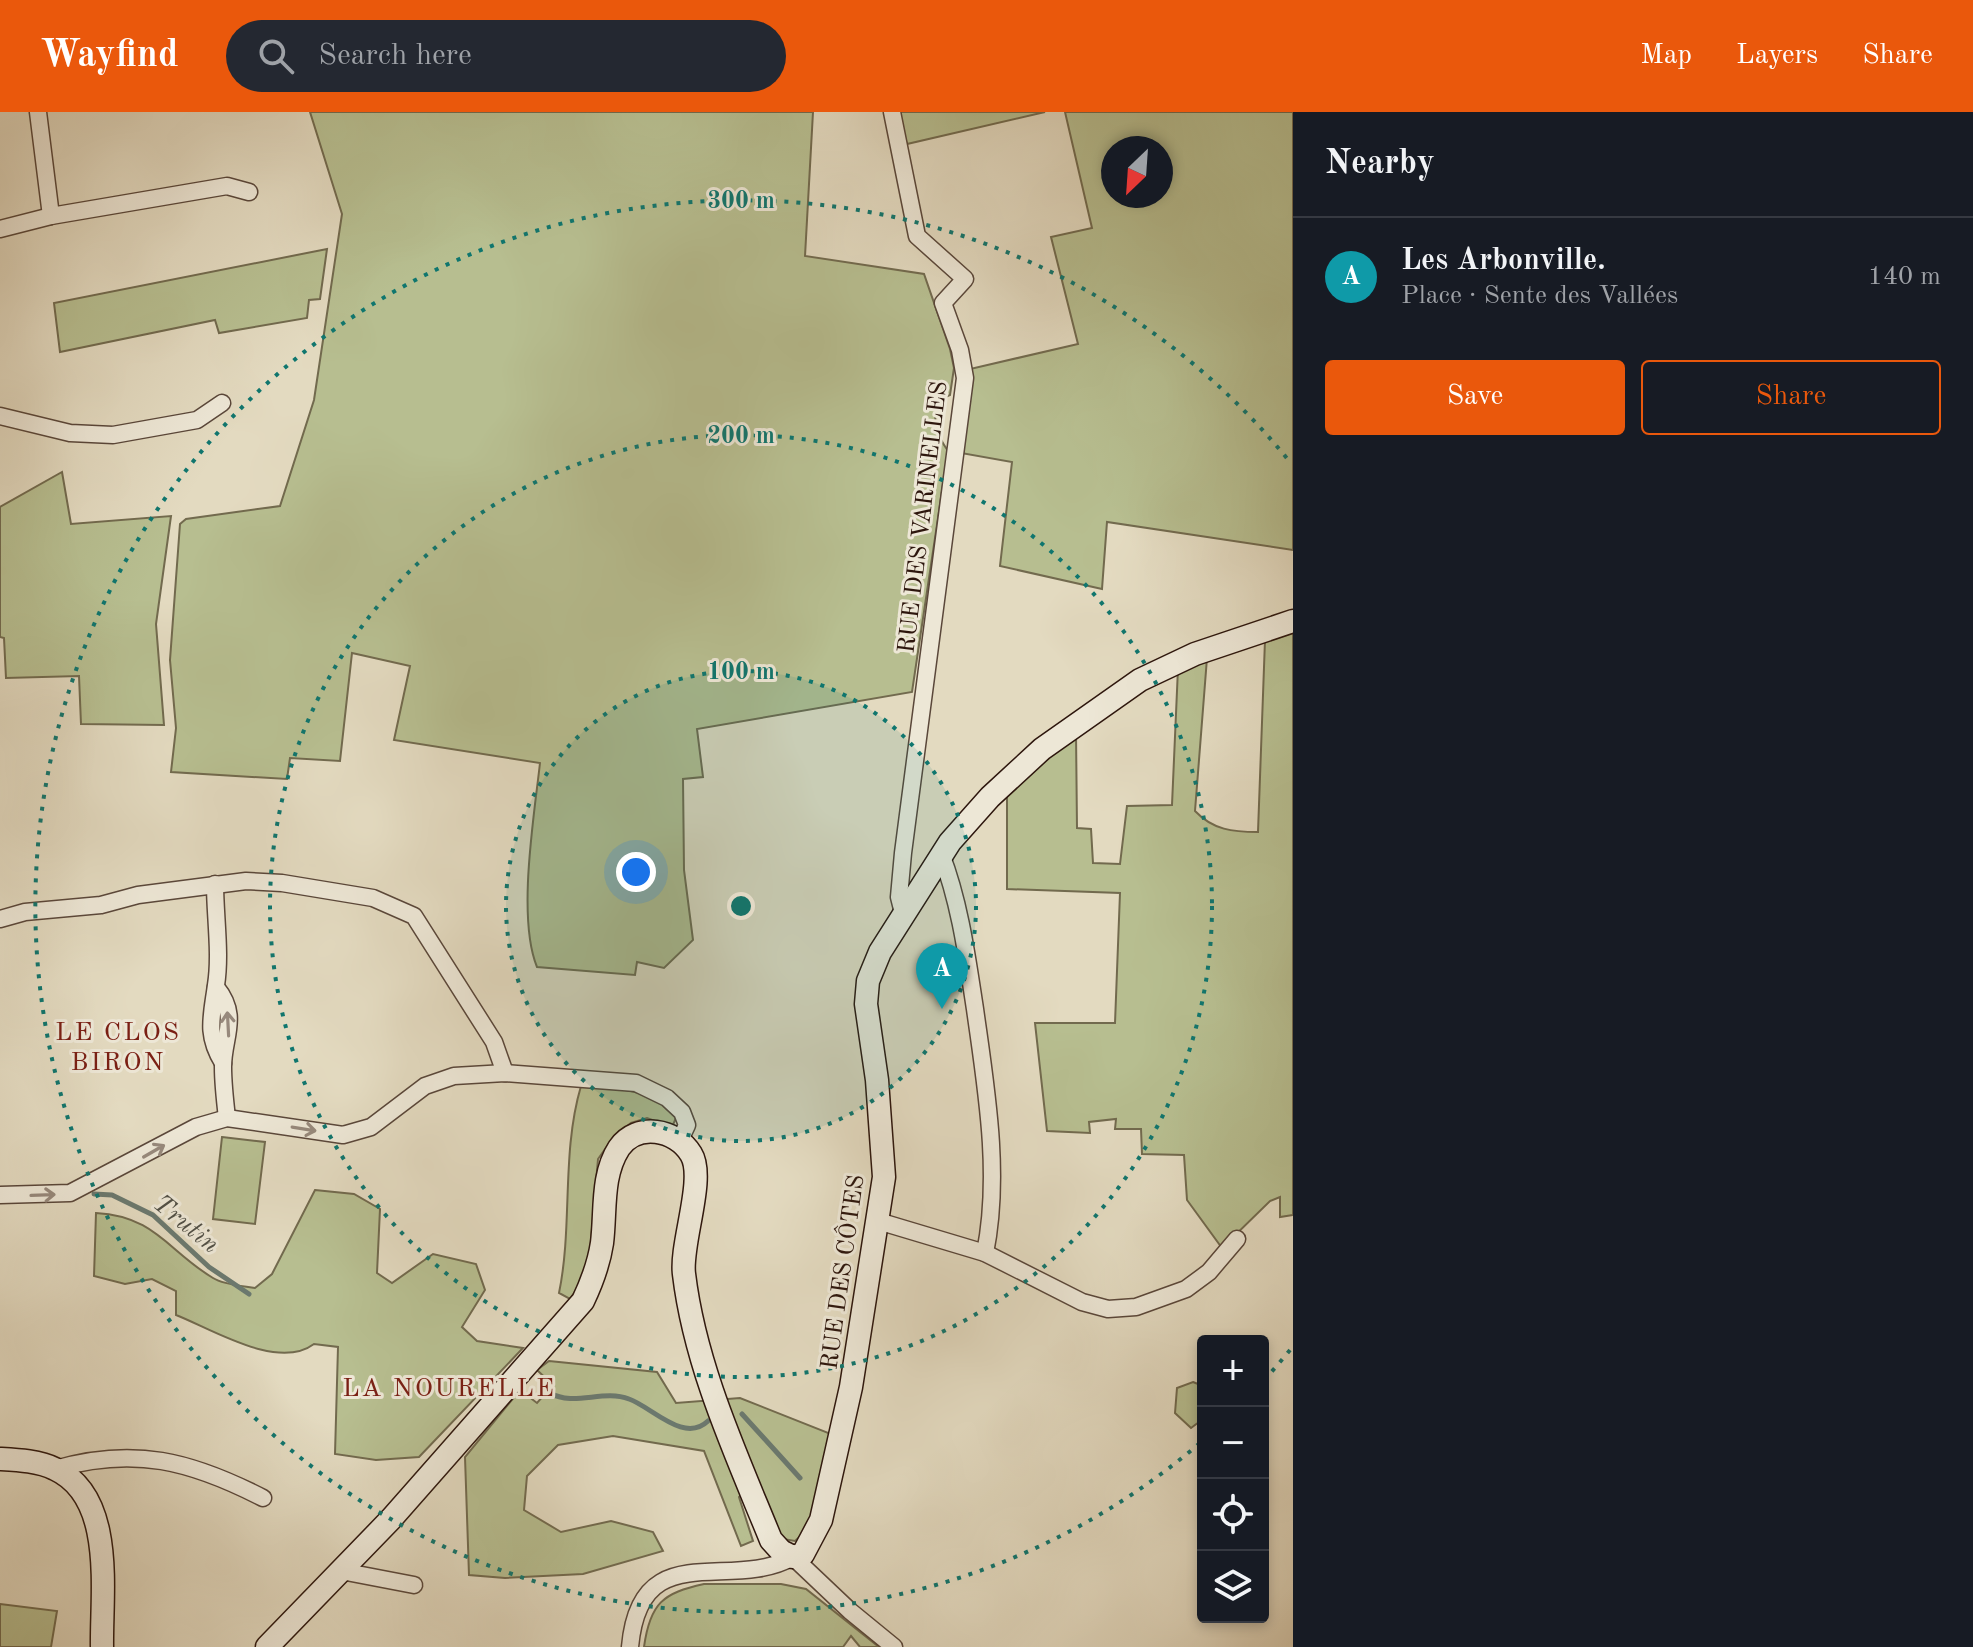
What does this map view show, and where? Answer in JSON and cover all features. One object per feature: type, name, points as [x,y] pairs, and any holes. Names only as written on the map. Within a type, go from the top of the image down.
[{"type":"street","name":"RUE DES VARINELLES","points":[[892,112],[917,236],[965,279],[943,303],[960,350],[965,378],[903,853],[899,897],[903,913]]},
{"type":"street","points":[[38,118],[51,216]]},
{"type":"street","points":[[0,229],[51,216],[227,186],[249,192]]},
{"type":"street","points":[[0,416],[70,433],[113,435],[197,420],[222,403]]},
{"type":"street","name":"RUE DES CÔTES","points":[[793,1557],[803,1554],[821,1520],[851,1387],[878,1221],[884,1177],[877,1080],[866,1004],[868,981],[880,952],[941,854],[990,797],[1042,749],[1140,680],[1195,654],[1293,621]]},
{"type":"street","points":[[941,854],[953,886],[983,1067],[990,1135],[992,1220],[985,1253]]},
{"type":"street","points":[[0,919],[25,912],[101,905],[138,895],[215,884],[282,883],[373,898],[414,916],[494,1042],[505,1073]]},
{"type":"street","points":[[215,884],[216,987],[211,1006],[212,1045],[223,1063],[227,1118]]},
{"type":"street","points":[[0,1195],[70,1193],[196,1127],[227,1118],[343,1135],[371,1127],[425,1086],[454,1076],[505,1073],[636,1083],[667,1098],[682,1112],[687,1125],[680,1140]]},
{"type":"street","points":[[267,1647],[341,1571],[583,1301],[594,1277],[601,1244],[607,1177],[620,1146],[636,1134],[658,1130],[680,1140],[693,1156],[694,1183],[683,1271],[698,1343],[731,1440],[771,1540],[894,1647]]},
{"type":"street","points":[[878,1221],[985,1253],[1082,1302],[1108,1309],[1136,1307],[1186,1289],[1209,1272],[1237,1239]]},
{"type":"street","points":[[55,1469],[96,1457],[156,1458],[224,1478],[263,1498]]},
{"type":"street","points":[[0,1459],[55,1469],[79,1486],[91,1507],[99,1538],[102,1647]]},
{"type":"street","points":[[630,1647],[638,1608],[652,1589],[668,1576],[777,1566],[793,1557]]},
{"type":"street","points":[[341,1571],[414,1585]]},
{"type":"green space","points":[[310,112],[813,112],[805,256],[924,274],[954,368],[950,395],[938,400],[935,414],[936,427],[948,451],[912,692],[697,729],[703,777],[683,779],[684,870],[693,940],[664,968],[637,962],[635,975],[537,967],[528,922],[528,895],[540,763],[394,740],[410,666],[352,653],[340,761],[290,758],[287,779],[171,772],[176,728],[170,660],[180,524],[186,519],[280,506],[314,400],[342,214]]},
{"type":"green space","points":[[896,112],[1045,112],[907,144]]},
{"type":"green space","points":[[1065,112],[1293,112],[1293,550],[1107,522],[1102,589],[1000,566],[1012,462],[961,453],[970,369],[1078,344],[1051,237],[1092,228]]},
{"type":"green space","points":[[327,249],[320,299],[309,300],[307,318],[219,333],[215,320],[60,352],[54,303]]},
{"type":"green space","points":[[62,472],[71,524],[171,516],[156,624],[164,725],[81,724],[79,676],[6,678],[4,638],[0,637],[0,507]]},
{"type":"green space","points":[[1293,630],[1293,1215],[1280,1217],[1280,1197],[1270,1201],[1222,1248],[1187,1200],[1184,1155],[1142,1154],[1141,1129],[1115,1129],[1116,1119],[1089,1122],[1090,1133],[1047,1131],[1035,1023],[1115,1023],[1120,893],[1007,889],[1007,792],[1076,733],[1077,828],[1091,829],[1093,863],[1120,864],[1127,806],[1172,805],[1178,668],[1207,658],[1195,811],[1224,829],[1258,832],[1265,640]]},
{"type":"green space","points":[[581,1086],[620,1089],[645,1095],[657,1100],[676,1118],[672,1127],[647,1118],[631,1123],[613,1138],[598,1159],[590,1251],[584,1278],[570,1299],[559,1293],[566,1242],[571,1137]]},
{"type":"green space","points":[[222,1137],[265,1142],[255,1224],[213,1219]]},
{"type":"green space","points":[[315,1190],[354,1194],[380,1209],[377,1273],[392,1283],[433,1254],[476,1264],[485,1290],[462,1327],[477,1341],[523,1348],[419,1457],[376,1460],[335,1454],[338,1347],[314,1344],[299,1351],[282,1353],[245,1345],[176,1315],[176,1291],[152,1279],[125,1284],[94,1276],[96,1213],[133,1221],[147,1228],[217,1280],[255,1288],[272,1274]]},
{"type":"green space","points":[[549,1361],[657,1372],[676,1403],[740,1398],[831,1434],[816,1506],[804,1531],[795,1541],[777,1538],[753,1484],[739,1497],[753,1541],[741,1546],[704,1451],[613,1436],[558,1445],[527,1476],[524,1510],[561,1532],[611,1521],[653,1532],[663,1551],[583,1574],[505,1578],[469,1575],[465,1457],[520,1390],[537,1403],[553,1385],[537,1370]]},
{"type":"green space","points":[[1193,1382],[1197,1384],[1197,1424],[1191,1428],[1175,1413],[1177,1388]]},
{"type":"green space","points":[[704,1584],[781,1584],[806,1589],[879,1647],[860,1647],[851,1636],[843,1647],[644,1647],[650,1620],[661,1602],[678,1591]]},
{"type":"green space","points":[[0,1604],[57,1611],[51,1647],[0,1647]]},
{"type":"waterway","name":"Trutin","points":[[94,1194],[112,1195],[153,1215],[209,1267],[249,1294]]},
{"type":"waterway","points":[[550,1393],[569,1398],[619,1396],[638,1403],[668,1422],[689,1428],[699,1427],[708,1421]]},
{"type":"waterway","points":[[742,1414],[800,1478]]},
{"type":"place","name":"Les Arbonville.","points":[[942,1009]]},
{"type":"district","name":"LE CLOS BIRON","points":[[118,1046]]},
{"type":"district","name":"LA NOURELLE","points":[[449,1387]]}]
